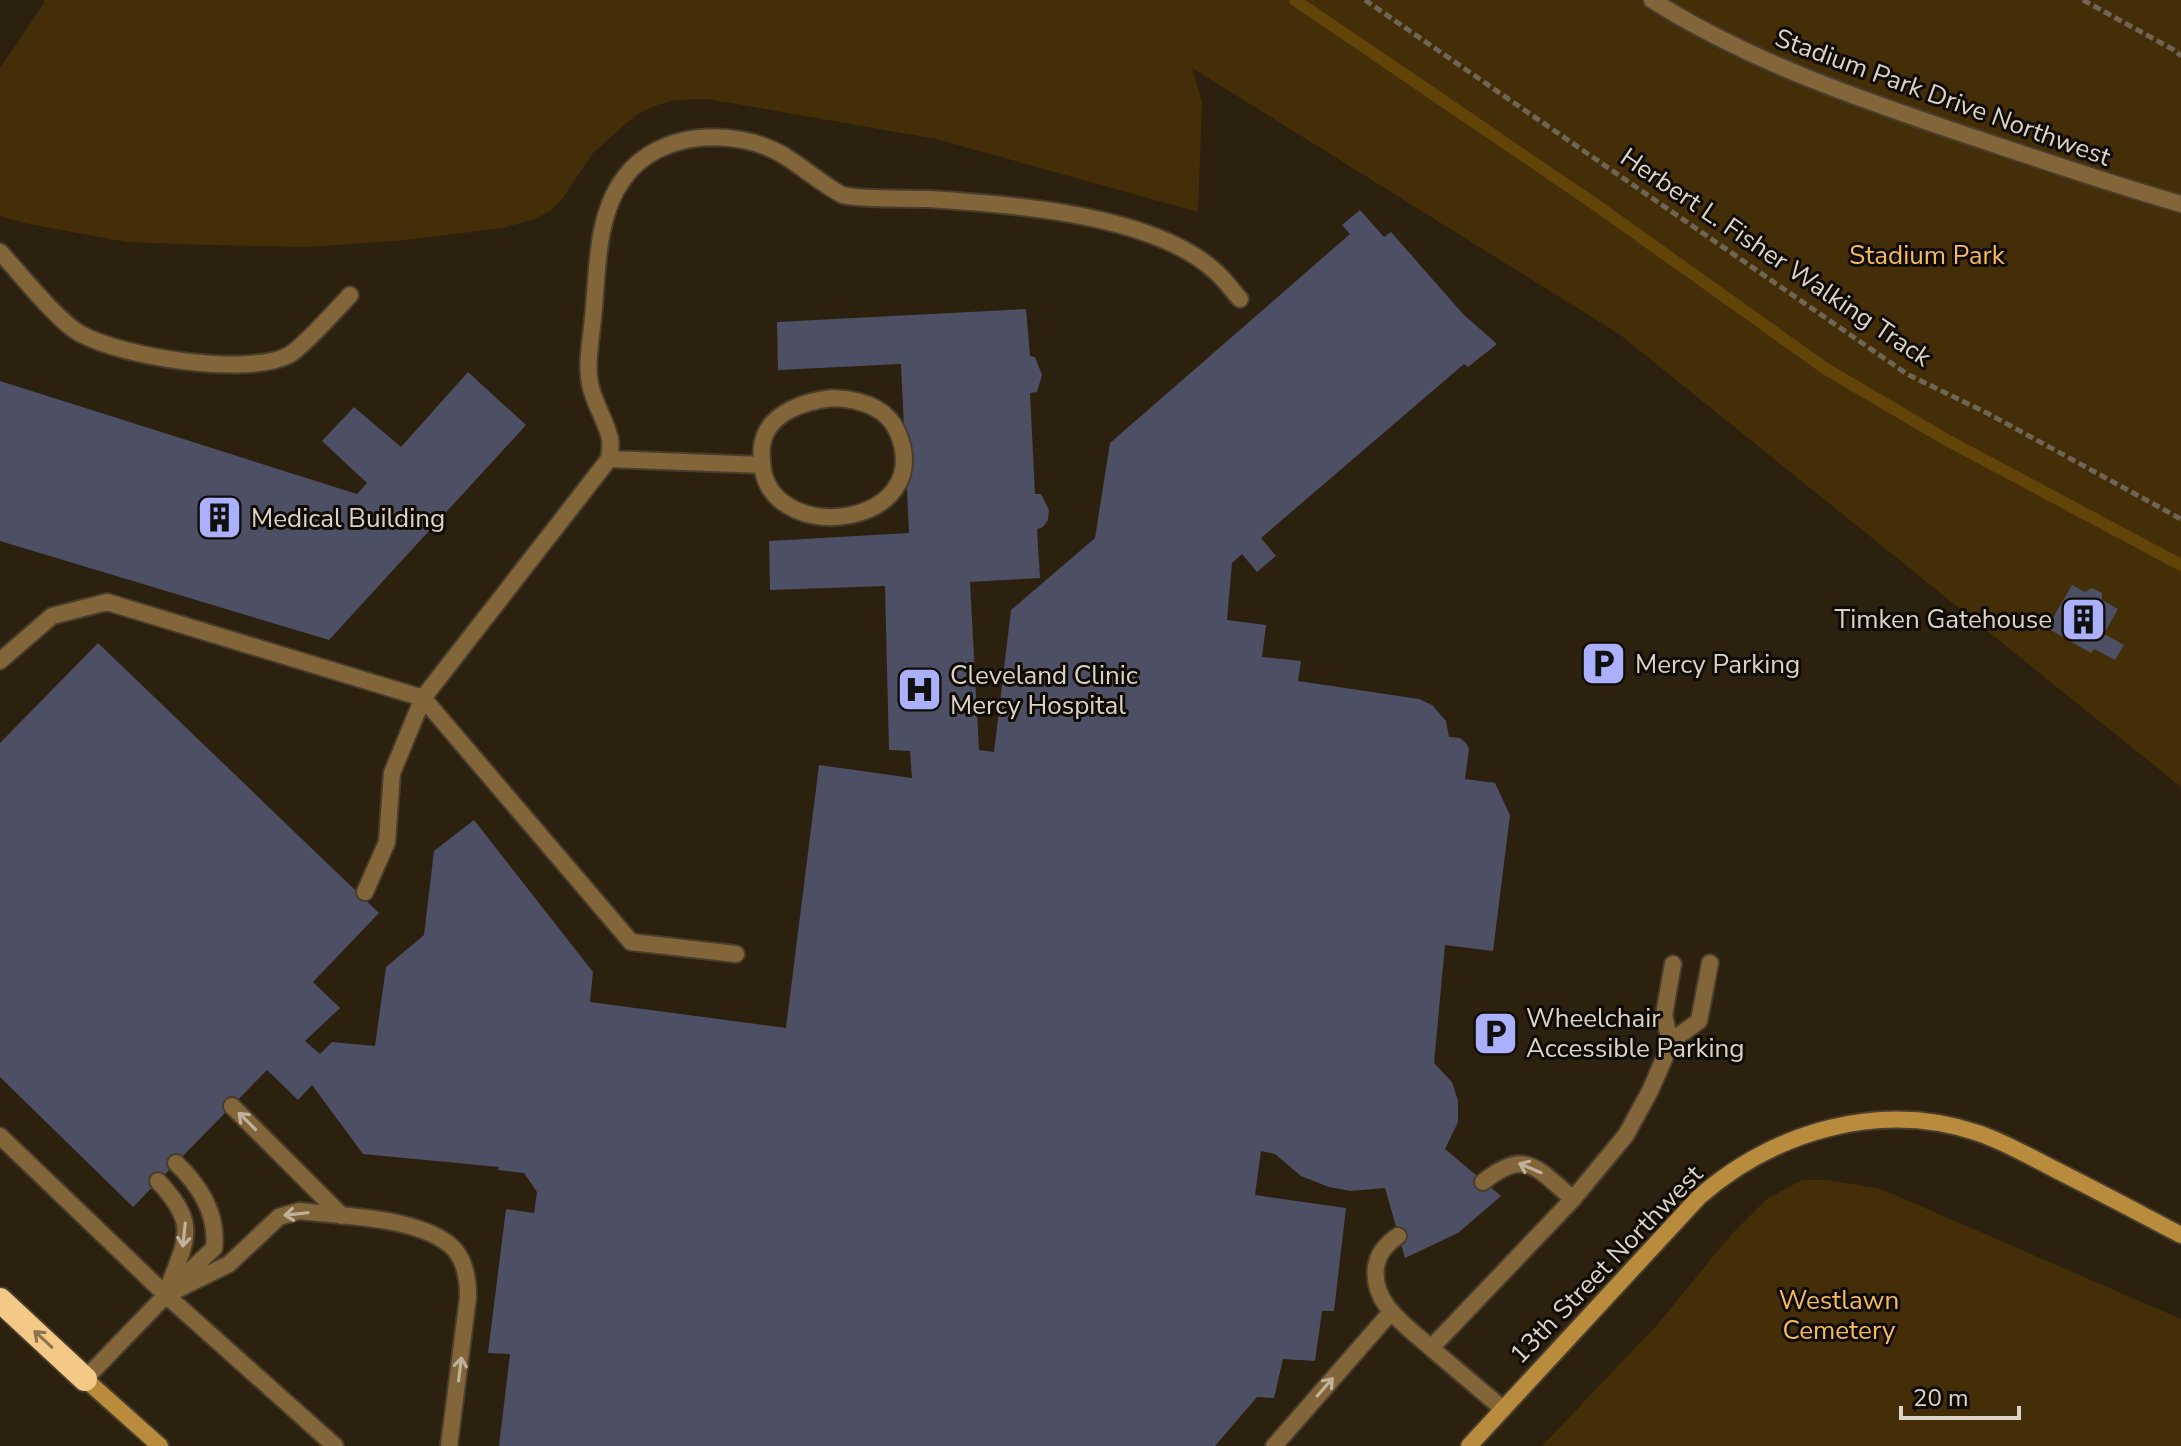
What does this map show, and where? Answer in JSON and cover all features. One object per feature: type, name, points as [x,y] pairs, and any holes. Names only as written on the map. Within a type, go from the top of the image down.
[{"type":"highway","points":[[0,1300],[85,1379]]},
{"type":"main road","name":"13th Street Northwest","points":[[1469,1446],[1699,1197],[1734,1168],[1795,1137],[1861,1122],[1899,1119],[1953,1126],[2002,1142],[2181,1235]]},
{"type":"main road","points":[[85,1379],[160,1446]]},
{"type":"street","name":"Stadium Park Drive Northwest","points":[[1652,0],[1693,26],[1789,71],[1907,115],[2181,204]]},
{"type":"street","points":[[365,892],[387,842],[392,773],[423,698],[609,459],[610,437],[597,408],[588,370],[602,234],[607,214],[624,178],[652,153],[683,141],[740,139],[769,147],[842,195],[980,202],[1111,222],[1163,241],[1200,260],[1216,271],[1240,299]]},
{"type":"street","points":[[0,252],[79,334],[173,361],[261,363],[291,354],[350,295]]},
{"type":"street","points":[[832,398],[859,400],[892,422],[899,435],[903,463],[896,489],[887,499],[864,512],[839,517],[814,515],[790,506],[770,488],[762,465],[763,441],[776,421],[795,407],[832,398]]},
{"type":"street","points":[[609,459],[762,465]]},
{"type":"street","points":[[0,661],[52,616],[107,602],[423,698],[631,942],[736,954]]},
{"type":"street","points":[[1670,1042],[1699,1021],[1710,963]]},
{"type":"street","points":[[1431,1348],[1573,1199],[1626,1135],[1662,1067],[1670,1042],[1664,1015],[1673,964]]},
{"type":"street","points":[[232,1106],[342,1216]]},
{"type":"street","points":[[0,1136],[166,1295],[335,1446]]},
{"type":"street","points":[[85,1379],[214,1248],[206,1203],[200,1190],[176,1163]]},
{"type":"street","points":[[1483,1182],[1505,1166],[1526,1163],[1573,1199]]},
{"type":"street","points":[[158,1181],[176,1200],[187,1231],[166,1295]]},
{"type":"street","points":[[166,1295],[229,1264],[284,1214],[299,1211],[342,1216],[403,1225],[434,1236],[455,1251],[465,1269],[468,1297],[449,1446]]},
{"type":"street","points":[[1398,1236],[1384,1248],[1376,1266],[1379,1296],[1391,1312],[1503,1409]]},
{"type":"street","points":[[1274,1446],[1391,1312]]},
{"type":"path","name":"Herbert L. Fisher Walking Track","points":[[1365,0],[1907,374],[1987,413],[2181,519]]},
{"type":"path","points":[[2083,0],[2181,56]]},
{"type":"green space","name":"Stadium Park","points":[[43,0],[2181,0],[2181,787],[1619,334],[1192,68],[1202,102],[1198,212],[936,139],[708,99],[675,100],[636,115],[593,153],[562,199],[550,211],[535,219],[503,228],[407,240],[308,247],[126,242],[0,216],[0,68],[45,2]]},
{"type":"green space","name":"Westlawn Cemetery","points":[[1802,1180],[1827,1180],[1881,1189],[2181,1319],[2181,1446],[1542,1446],[1657,1325],[1730,1236],[1767,1199]]},
{"type":"building","name":"Cleveland Clinic Mercy Hospital","points":[[1360,210],[1384,237],[1391,232],[1463,314],[1497,344],[1468,367],[1464,364],[1261,538],[1276,556],[1257,572],[1242,554],[1232,563],[1227,620],[1266,625],[1262,657],[1301,661],[1298,681],[1419,699],[1432,705],[1446,721],[1449,737],[1460,738],[1469,749],[1465,779],[1495,783],[1510,815],[1493,951],[1445,945],[1434,1063],[1452,1082],[1458,1101],[1458,1122],[1445,1149],[1501,1196],[1458,1233],[1405,1258],[1385,1188],[1351,1191],[1329,1187],[1301,1176],[1275,1154],[1261,1151],[1255,1195],[1346,1208],[1334,1311],[1322,1311],[1315,1361],[1283,1359],[1274,1398],[1257,1397],[1215,1446],[499,1446],[510,1354],[488,1353],[506,1209],[534,1213],[537,1192],[524,1173],[498,1170],[499,1167],[363,1154],[312,1085],[298,1100],[267,1070],[133,1207],[0,1077],[0,743],[98,643],[379,913],[313,982],[340,1008],[305,1041],[320,1054],[332,1042],[375,1046],[386,967],[424,935],[434,851],[474,820],[593,972],[590,1002],[786,1028],[819,765],[912,778],[910,751],[889,750],[885,586],[770,590],[769,541],[909,533],[901,364],[778,370],[777,322],[1026,309],[1030,356],[1035,357],[1042,375],[1037,392],[1030,393],[1035,494],[1041,494],[1049,510],[1048,520],[1037,529],[1040,578],[970,582],[979,750],[994,752],[1011,610],[1095,538],[1110,443],[1350,234],[1342,225]]},
{"type":"building","name":"Medical Building","points":[[468,372],[526,425],[329,640],[0,541],[0,381],[357,494],[367,483],[322,441],[354,407],[401,447]]},
{"type":"building","name":"Timken Gatehouse","points":[[2072,585],[2085,592],[2092,588],[2102,593],[2102,600],[2118,609],[2104,634],[2124,645],[2115,660],[2094,649],[2091,653],[2047,628]]},
{"type":"waterway","points":[[1295,0],[1596,205],[1826,369],[1945,439],[2181,565]]},
{"type":"place","name":"Medical Building","points":[[220,518]]},
{"type":"place","name":"Timken Gatehouse","points":[[2083,619]]},
{"type":"place","name":"Mercy Parking","points":[[1604,664]]},
{"type":"place","name":"Cleveland Clinic Mercy Hospital","points":[[919,690]]},
{"type":"place","name":"Wheelchair Accessible Parking","points":[[1495,1033]]}]
